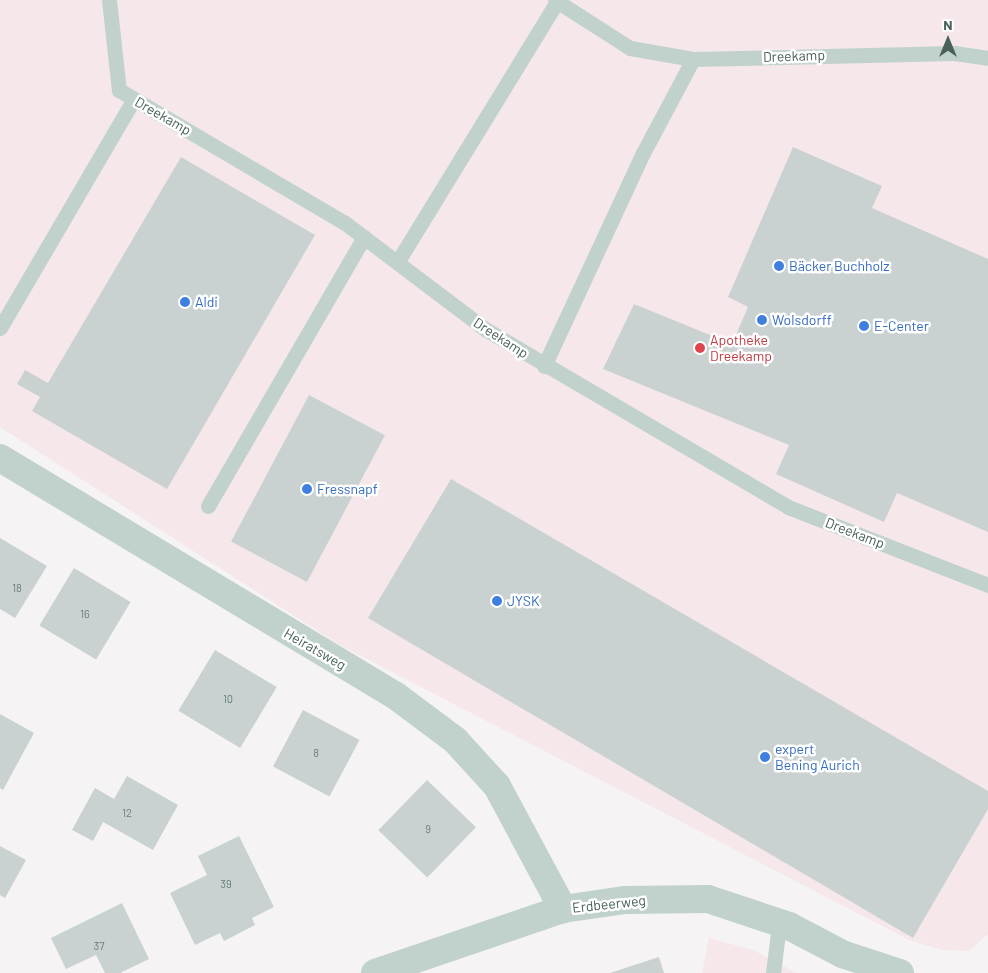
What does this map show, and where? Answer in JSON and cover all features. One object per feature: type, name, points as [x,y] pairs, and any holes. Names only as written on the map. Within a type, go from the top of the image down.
[{"type":"street","name":"Heiratsweg","points":[[0,458],[396,696],[455,740],[497,786],[562,909]]},
{"type":"street","name":"Erdbeerweg","points":[[375,973],[562,909],[625,900],[708,899],[779,926],[789,926],[842,954],[900,973]]},
{"type":"street","name":"Erdbeerweg","points":[[842,954],[865,973]]},
{"type":"lane","name":"Dreekamp","points":[[109,0],[119,90],[364,237],[485,329],[544,366],[788,507],[988,585]]},
{"type":"lane","name":"Dreekamp","points":[[556,1],[630,48],[693,59],[954,53],[988,58]]},
{"type":"lane","points":[[398,261],[556,1]]},
{"type":"lane","points":[[544,366],[642,153],[693,59]]},
{"type":"lane","points":[[0,328],[134,99]]},
{"type":"lane","points":[[208,506],[364,237]]},
{"type":"lane","points":[[774,973],[779,926]]},
{"type":"shaded area","points":[[0,0],[988,0],[988,934],[969,951],[942,950],[911,941],[338,644],[0,427]]},
{"type":"shaded area","points":[[709,938],[753,950],[797,973],[702,973]]},
{"type":"building","name":"E-Center","points":[[793,147],[882,186],[872,208],[988,259],[988,532],[897,493],[884,522],[776,474],[789,445],[603,369],[634,304],[732,344],[748,307],[728,297]]},
{"type":"building","name":"Aldi","points":[[181,157],[315,235],[167,489],[32,411],[40,397],[17,384],[25,370],[48,383]]},
{"type":"building","name":"Fressnapf","points":[[309,395],[385,435],[307,582],[231,542]]},
{"type":"building","name":"expert Bening Aurich","points":[[451,479],[988,791],[988,809],[913,938],[368,618]]},
{"type":"building","points":[[0,538],[47,566],[15,618],[0,609]]},
{"type":"building","points":[[74,568],[131,602],[96,659],[39,625]]},
{"type":"building","points":[[215,650],[277,687],[240,748],[178,711]]},
{"type":"building","points":[[303,710],[360,740],[329,797],[273,767]]},
{"type":"building","points":[[0,714],[34,733],[3,790],[0,788]]},
{"type":"building","points":[[127,776],[178,805],[153,850],[103,822],[93,841],[72,830],[95,788],[114,799]]},
{"type":"building","points":[[427,780],[476,827],[427,878],[378,830]]},
{"type":"building","points":[[239,836],[274,907],[252,918],[255,925],[224,941],[220,933],[195,945],[170,893],[207,875],[198,856]]},
{"type":"building","points":[[0,846],[26,860],[5,898],[0,895]]},
{"type":"building","points":[[122,903],[149,959],[120,973],[105,973],[96,955],[66,969],[51,938]]},
{"type":"building","points":[[659,957],[664,973],[610,973]]},
{"type":"place","name":"Bäcker Buchholz","points":[[779,266]]},
{"type":"place","name":"Aldi","points":[[185,302]]},
{"type":"place","name":"Wolsdorff","points":[[762,320]]},
{"type":"place","name":"E-Center","points":[[864,326]]},
{"type":"place","name":"Apotheke Dreekamp","points":[[700,348]]},
{"type":"place","name":"Fressnapf","points":[[307,489]]},
{"type":"place","name":"JYSK","points":[[497,601]]},
{"type":"place","name":"expert Bening Aurich","points":[[765,757]]}]
